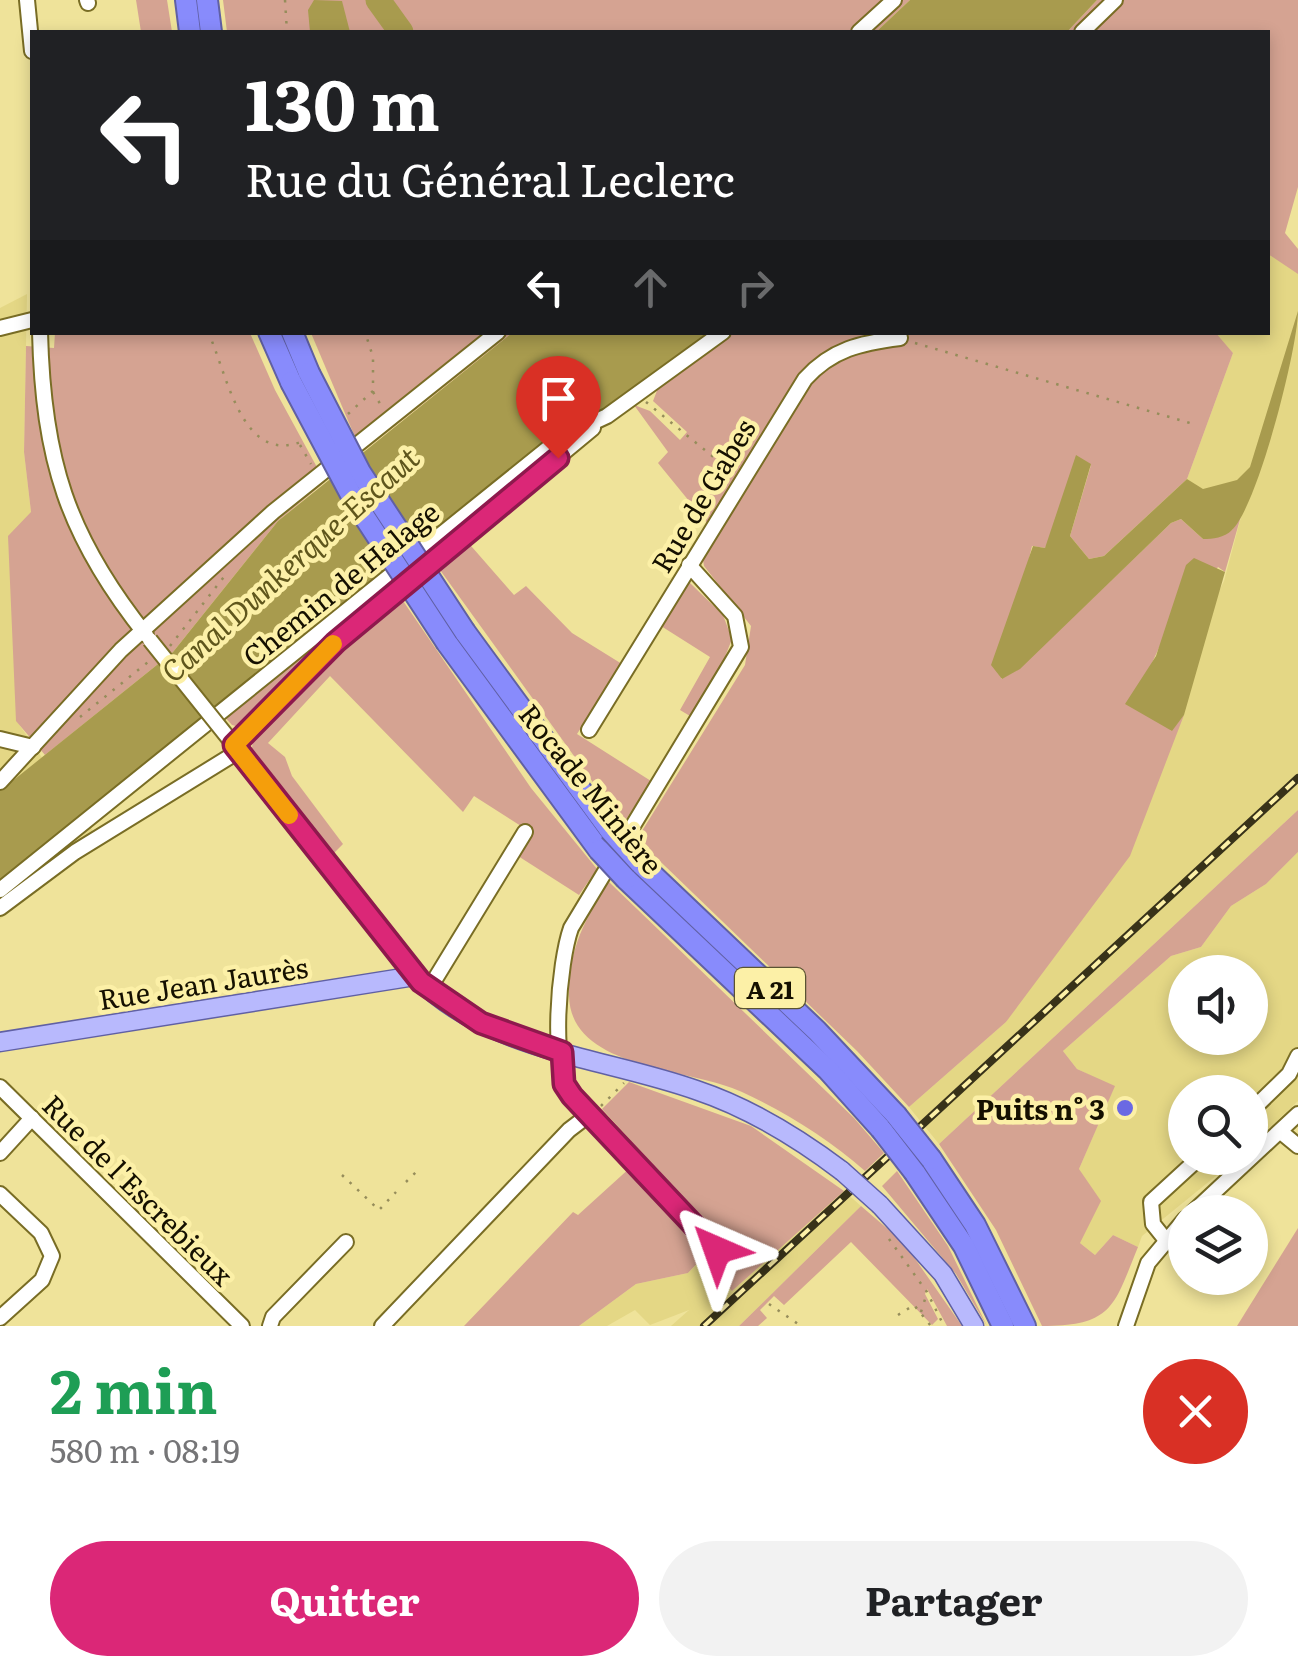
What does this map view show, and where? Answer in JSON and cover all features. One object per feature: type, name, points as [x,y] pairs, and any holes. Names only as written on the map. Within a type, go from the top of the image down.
[{"type":"highway","points":[[186,0],[190,30]]},
{"type":"highway","points":[[207,0],[211,30]]},
{"type":"highway","name":"Rocade Minière","points":[[271,335],[300,378],[369,528],[610,830],[633,871]]},
{"type":"highway","name":"Rocade Minière","points":[[293,335],[300,378]]},
{"type":"highway","name":"Rocade Minière","points":[[456,638],[599,850],[633,871],[828,1070],[889,1122],[923,1166],[964,1246],[1016,1321]]},
{"type":"main road","points":[[422,982],[481,1023],[737,1106],[792,1135],[842,1171],[886,1211],[943,1274],[974,1326]]},
{"type":"main road","name":"Rue Jean Jaurès","points":[[0,1042],[422,982]]},
{"type":"street","points":[[27,0],[30,31]]},
{"type":"street","points":[[861,30],[894,0]]},
{"type":"street","points":[[1084,30],[1115,0]]},
{"type":"street","points":[[0,328],[30,320]]},
{"type":"street","points":[[40,335],[43,410],[60,491],[93,564],[422,982],[525,832]]},
{"type":"street","points":[[0,782],[273,512],[494,335]]},
{"type":"street","name":"Chemin de Halage","points":[[0,890],[562,437],[608,416],[719,335]]},
{"type":"street","name":"Rue de Gabes","points":[[589,730],[743,476],[816,367],[852,345],[900,338]]},
{"type":"street","points":[[0,908],[235,745],[336,642],[608,416]]},
{"type":"street","points":[[689,565],[736,616],[741,646],[572,928],[561,979],[562,1052],[564,1084],[717,1250]]},
{"type":"street","points":[[0,739],[34,747]]},
{"type":"street","points":[[1268,1095],[1290,1074],[1298,1056]]},
{"type":"street","name":"Rue de l'Escrebieux","points":[[0,1087],[242,1326]]},
{"type":"street","points":[[382,1326],[569,1130],[590,1114]]},
{"type":"street","points":[[1212,1195],[1298,1114]]},
{"type":"street","points":[[0,1153],[32,1118]]},
{"type":"street","points":[[1281,1132],[1298,1146]]},
{"type":"street","points":[[1165,1238],[1153,1224],[1152,1202],[1181,1175]]},
{"type":"street","points":[[0,1194],[41,1233],[52,1256],[42,1280],[0,1318]]},
{"type":"street","points":[[1126,1326],[1145,1271],[1168,1235]]},
{"type":"street","points":[[270,1326],[276,1320],[273,1318],[346,1242]]},
{"type":"path","points":[[286,0],[288,30]]},
{"type":"path","points":[[209,335],[248,427],[274,446],[299,443],[313,435]]},
{"type":"path","points":[[366,335],[373,357],[373,391],[391,418]]},
{"type":"path","points":[[900,338],[1190,423]]},
{"type":"path","points":[[340,418],[373,391]]},
{"type":"path","points":[[638,394],[678,433],[743,476]]},
{"type":"path","points":[[299,443],[318,477]]},
{"type":"path","points":[[590,1114],[619,1088]]},
{"type":"path","points":[[406,1182],[420,1168]]},
{"type":"path","points":[[342,1175],[379,1210],[396,1192]]},
{"type":"path","points":[[886,1211],[889,1240],[928,1292],[944,1326]]},
{"type":"path","points":[[920,1314],[928,1292]]},
{"type":"path","points":[[770,1304],[801,1326]]},
{"type":"path","points":[[898,1315],[914,1305],[930,1326]]},
{"type":"shaded area","points":[[136,0],[167,0],[172,30],[141,30]]},
{"type":"shaded area","points":[[223,0],[910,0],[878,30],[227,30]]},
{"type":"shaded area","points":[[1097,0],[1298,0],[1298,187],[1285,233],[1298,249],[1298,274],[1270,255],[1270,30],[1069,30]]},
{"type":"shaded area","points":[[1298,249],[1298,810],[939,1144],[909,1107],[1006,1022],[1224,581],[1241,517],[1187,479],[1233,353],[1217,335],[1270,335],[1270,253]]},
{"type":"shaded area","points":[[27,294],[24,452],[31,512],[16,720],[100,841],[0,919],[0,308]]},
{"type":"shaded area","points":[[55,335],[251,335],[275,390],[325,482],[278,521],[173,652],[45,755],[16,721],[8,536],[31,512],[24,452],[26,346],[54,348]]},
{"type":"shaded area","points":[[312,335],[509,335],[365,450],[355,437]]},
{"type":"shaded area","points":[[706,335],[1218,335],[1233,353],[1187,479],[1104,556],[1089,559],[1070,536],[1091,465],[1045,548],[1032,546],[1001,679],[1020,668],[1171,523],[1181,519],[1203,539],[1232,530],[1241,516],[1225,572],[1218,567],[1163,639],[1147,674],[1171,731],[1184,715],[1130,856],[1006,1022],[909,1107],[857,1051],[637,839],[745,665],[751,626],[704,566],[702,554],[739,473],[707,523],[658,463],[668,452],[634,405],[650,411],[680,440],[687,432],[653,401],[660,383],[628,397],[625,394]]},
{"type":"shaded area","points":[[465,539],[514,595],[526,586],[572,633],[622,664],[577,734],[651,781],[623,824],[435,563]]},
{"type":"shaded area","points":[[389,581],[393,587],[244,728],[232,725],[222,714]]},
{"type":"shaded area","points":[[690,583],[723,615],[732,639],[721,667],[690,716],[680,710],[710,657],[661,626],[685,584]]},
{"type":"shaded area","points":[[399,595],[531,788],[597,869],[579,895],[518,856],[532,833],[474,796],[463,812],[330,676],[268,743],[285,757],[292,776],[343,844],[334,853],[252,748],[271,712],[291,690]]},
{"type":"shaded area","points":[[1298,810],[1298,852],[1266,884],[1231,906],[1201,947],[1168,955],[1063,1051],[1077,1069],[1115,1086],[1079,1169],[1101,1201],[1080,1243],[1095,1255],[1113,1235],[1138,1247],[1108,1308],[1084,1322],[1042,1326],[996,1230],[939,1144]]},
{"type":"shaded area","points":[[1298,852],[1298,1101],[1268,1129],[1268,1075],[1168,1075],[1168,1175],[1217,1175],[1192,1195],[1168,1195],[1168,1215],[1142,1236],[1138,1247],[1113,1235],[1095,1255],[1080,1243],[1079,1169],[1114,1087],[1077,1069],[1063,1051],[1168,959],[1168,1055],[1268,1055],[1268,955],[1174,955],[1201,947],[1231,906],[1266,884]]},
{"type":"shaded area","points":[[609,882],[854,1118],[884,1153],[865,1171],[806,1127],[742,1092],[636,1062],[589,1039],[575,1020],[569,996],[571,964],[592,909]]},
{"type":"shaded area","points":[[629,1082],[751,1126],[844,1191],[732,1291],[708,1265],[728,1246],[602,1109]]},
{"type":"shaded area","points":[[632,1166],[708,1252],[688,1273],[636,1284],[579,1326],[464,1326],[573,1212],[578,1215]]},
{"type":"shaded area","points":[[897,1171],[948,1246],[987,1326],[956,1274],[882,1186]]},
{"type":"shaded area","points":[[844,1191],[861,1206],[739,1326],[671,1326],[689,1310],[650,1325],[635,1310],[607,1326],[579,1326],[636,1284],[688,1273],[702,1259],[732,1291]]},
{"type":"shaded area","points":[[861,1206],[904,1243],[962,1326],[947,1326],[927,1289],[925,1294],[938,1319],[932,1325],[851,1242],[784,1305],[774,1296],[760,1310],[767,1318],[758,1326],[739,1326]]},
{"type":"shaded area","points":[[1298,1228],[1298,1326],[1237,1326],[1256,1295],[1268,1295],[1268,1276]]},
{"type":"water","points":[[314,0],[342,1],[349,30],[310,30],[308,10]]},
{"type":"water","points":[[910,0],[1097,0],[1069,30],[878,30]]},
{"type":"water","points":[[1298,311],[1275,425],[1253,490],[1232,530],[1203,539],[1181,519],[1171,523],[1020,669],[1002,679],[991,665],[1033,546],[1045,548],[1076,455],[1091,464],[1070,536],[1089,559],[1104,556],[1187,479],[1203,489],[1237,480],[1250,467]]},
{"type":"water","name":"Canal Dunkerque-Escaut","points":[[510,335],[706,335],[603,410],[561,428],[0,884],[0,791],[173,652],[278,521]]},
{"type":"water","points":[[1194,558],[1225,572],[1184,715],[1172,731],[1125,704],[1156,656],[1186,565]]},
{"type":"waterway","points":[[378,0],[400,30]]},
{"type":"railway","points":[[704,1326],[1298,778]]},
{"type":"slow traffic","points":[[289,815],[234,745],[333,644]]},
{"type":"place","name":"Puits n° 3","points":[[1125,1108]]},
{"type":"route","points":[[558,458],[336,642],[234,745],[421,982],[481,1023],[562,1052],[562,1077],[572,1096],[717,1250]]}]
